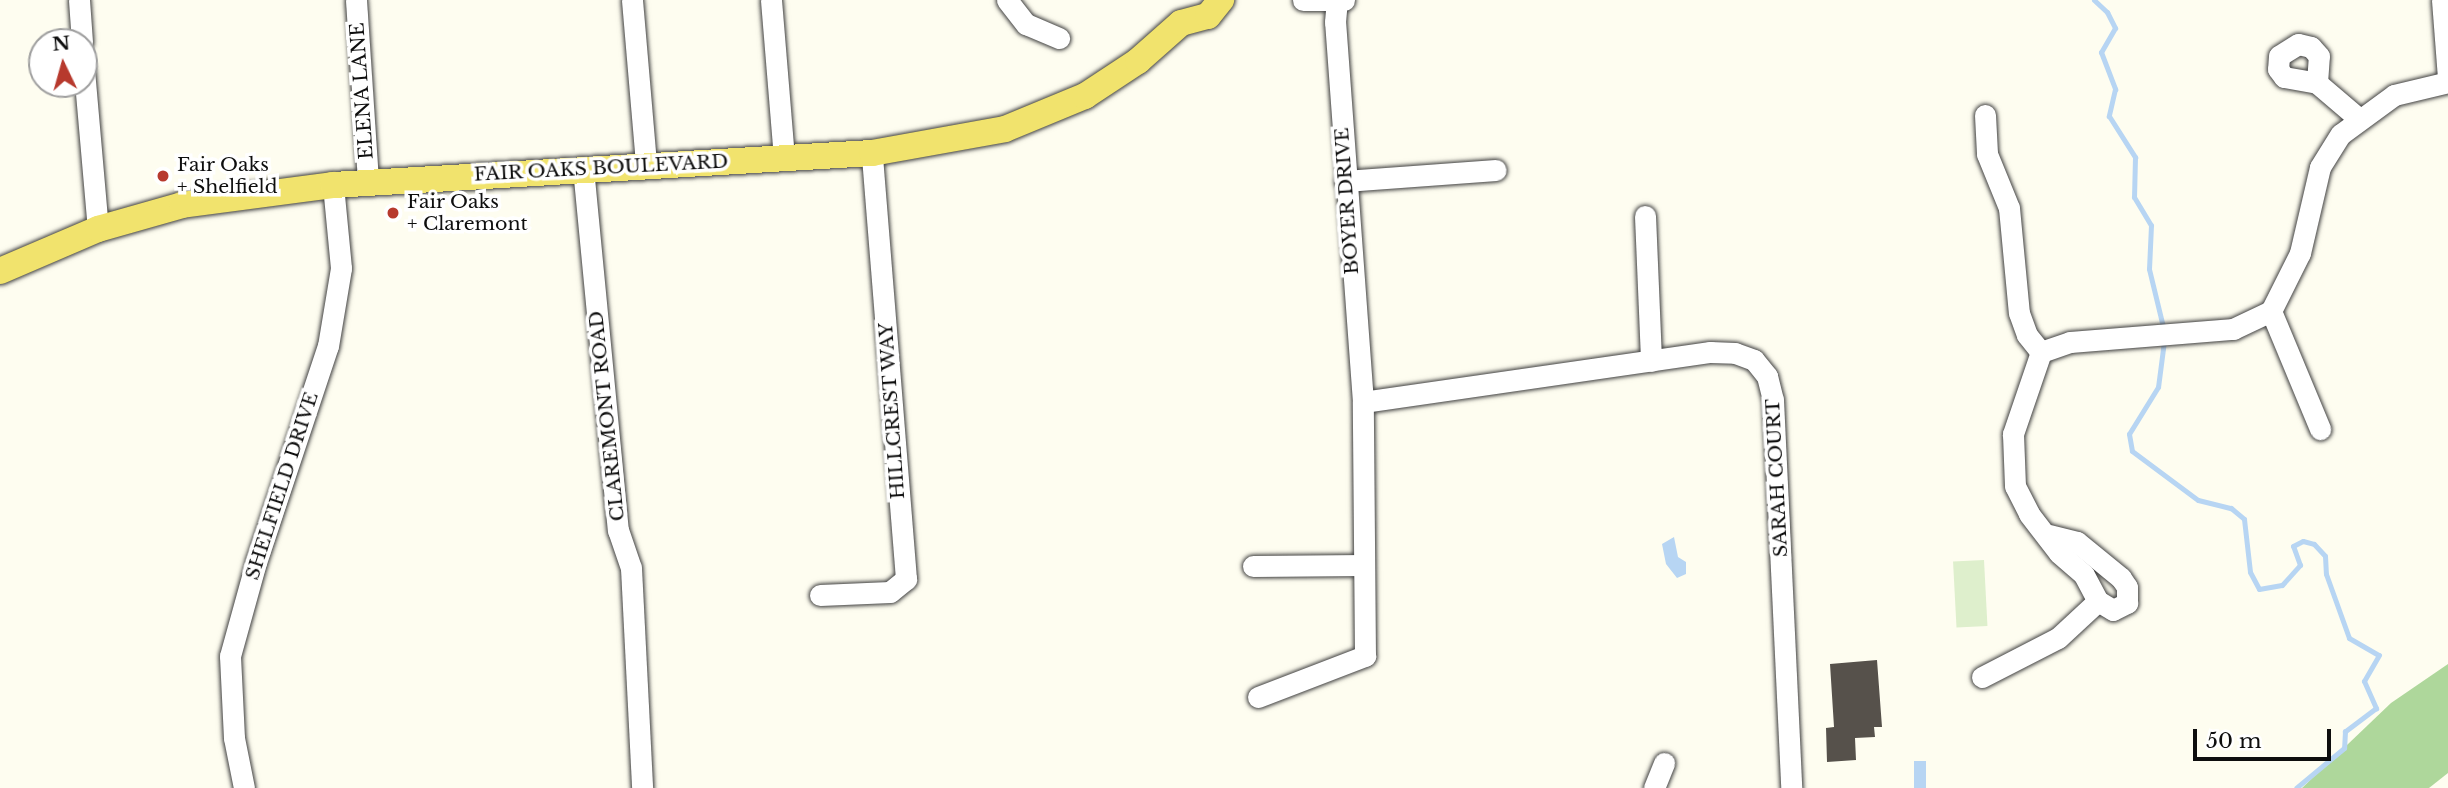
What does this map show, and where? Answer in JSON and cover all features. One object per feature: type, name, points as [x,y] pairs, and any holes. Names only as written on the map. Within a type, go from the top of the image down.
[{"type":"main road","name":"FAIR OAKS BOULEVARD","points":[[0,271],[98,229],[182,205],[368,182],[646,163],[784,159],[872,153],[1005,129],[1045,114],[1120,74],[1182,11],[1209,16],[1221,0]]},
{"type":"street","points":[[79,0],[81,28]]},
{"type":"street","name":"ELENA LANE","points":[[356,0],[368,182]]},
{"type":"street","points":[[632,0],[646,163]]},
{"type":"street","points":[[771,0],[784,159]]},
{"type":"street","points":[[1007,0],[1026,24],[1059,38]]},
{"type":"street","points":[[1303,0],[1344,0]]},
{"type":"street","name":"BOYER DRIVE","points":[[1258,697],[1365,656],[1363,402],[1345,181],[1335,22],[1337,0]]},
{"type":"street","points":[[2041,352],[2070,342],[2232,329],[2271,311],[2300,253],[2320,167],[2341,134],[2358,118],[2394,95],[2448,80],[2442,0]]},
{"type":"street","points":[[2317,83],[2358,118]]},
{"type":"street","points":[[86,98],[98,229]]},
{"type":"street","points":[[1985,115],[1987,154],[2009,208],[2019,313],[2027,335],[2041,352]]},
{"type":"street","name":"HILLCREST WAY","points":[[820,595],[890,592],[906,579],[872,153]]},
{"type":"street","name":"CLAREMONT ROAD","points":[[583,168],[618,530],[631,568],[642,788]]},
{"type":"street","points":[[1345,181],[1496,170]]},
{"type":"street","name":"SHELFIELD DRIVE","points":[[244,788],[234,738],[230,656],[256,562],[328,346],[341,268],[333,185]]},
{"type":"street","points":[[1645,216],[1651,360]]},
{"type":"street","points":[[2271,311],[2320,429]]},
{"type":"street","points":[[2041,352],[2018,415],[2010,452],[2015,486],[2029,514],[2049,535],[2059,553],[2084,575],[2098,601],[2113,610],[2127,603],[2127,587],[2121,578],[2077,542],[2049,535]]},
{"type":"street","name":"SARAH COURT","points":[[1363,402],[1651,360],[1735,353],[1754,360],[1771,386],[1791,788]]},
{"type":"street","points":[[1253,566],[1364,565]]},
{"type":"street","points":[[1982,677],[2058,638],[2098,601]]},
{"type":"street","points":[[1654,788],[1664,763]]},
{"type":"green space","points":[[1984,560],[1987,626],[1956,628],[1953,562]]},
{"type":"green space","points":[[2448,664],[2448,773],[2429,788],[2302,788],[2391,703]]},
{"type":"water","points":[[1674,537],[1678,557],[1686,562],[1686,574],[1677,578],[1666,564],[1662,544]]},
{"type":"water","points":[[1914,761],[1926,761],[1926,788],[1914,788]]},
{"type":"building","points":[[1877,660],[1882,727],[1874,727],[1875,737],[1855,738],[1856,760],[1827,762],[1826,728],[1834,727],[1830,664]]},
{"type":"waterway","points":[[2094,0],[2107,12],[2115,28],[2101,52],[2115,89],[2109,116],[2135,157],[2134,197],[2151,225],[2149,269],[2164,331]]},
{"type":"waterway","points":[[2164,341],[2158,387],[2129,434],[2132,451],[2198,500],[2231,508],[2244,519],[2250,572],[2259,589],[2282,585],[2300,565],[2293,546],[2303,541],[2314,544],[2325,556],[2326,574],[2349,638],[2379,655],[2364,681],[2376,708],[2345,731],[2344,748],[2296,788]]},
{"type":"place","name":"Fair Oaks + Shelfield","points":[[163,176]]},
{"type":"place","name":"Fair Oaks + Claremont","points":[[393,213]]}]
